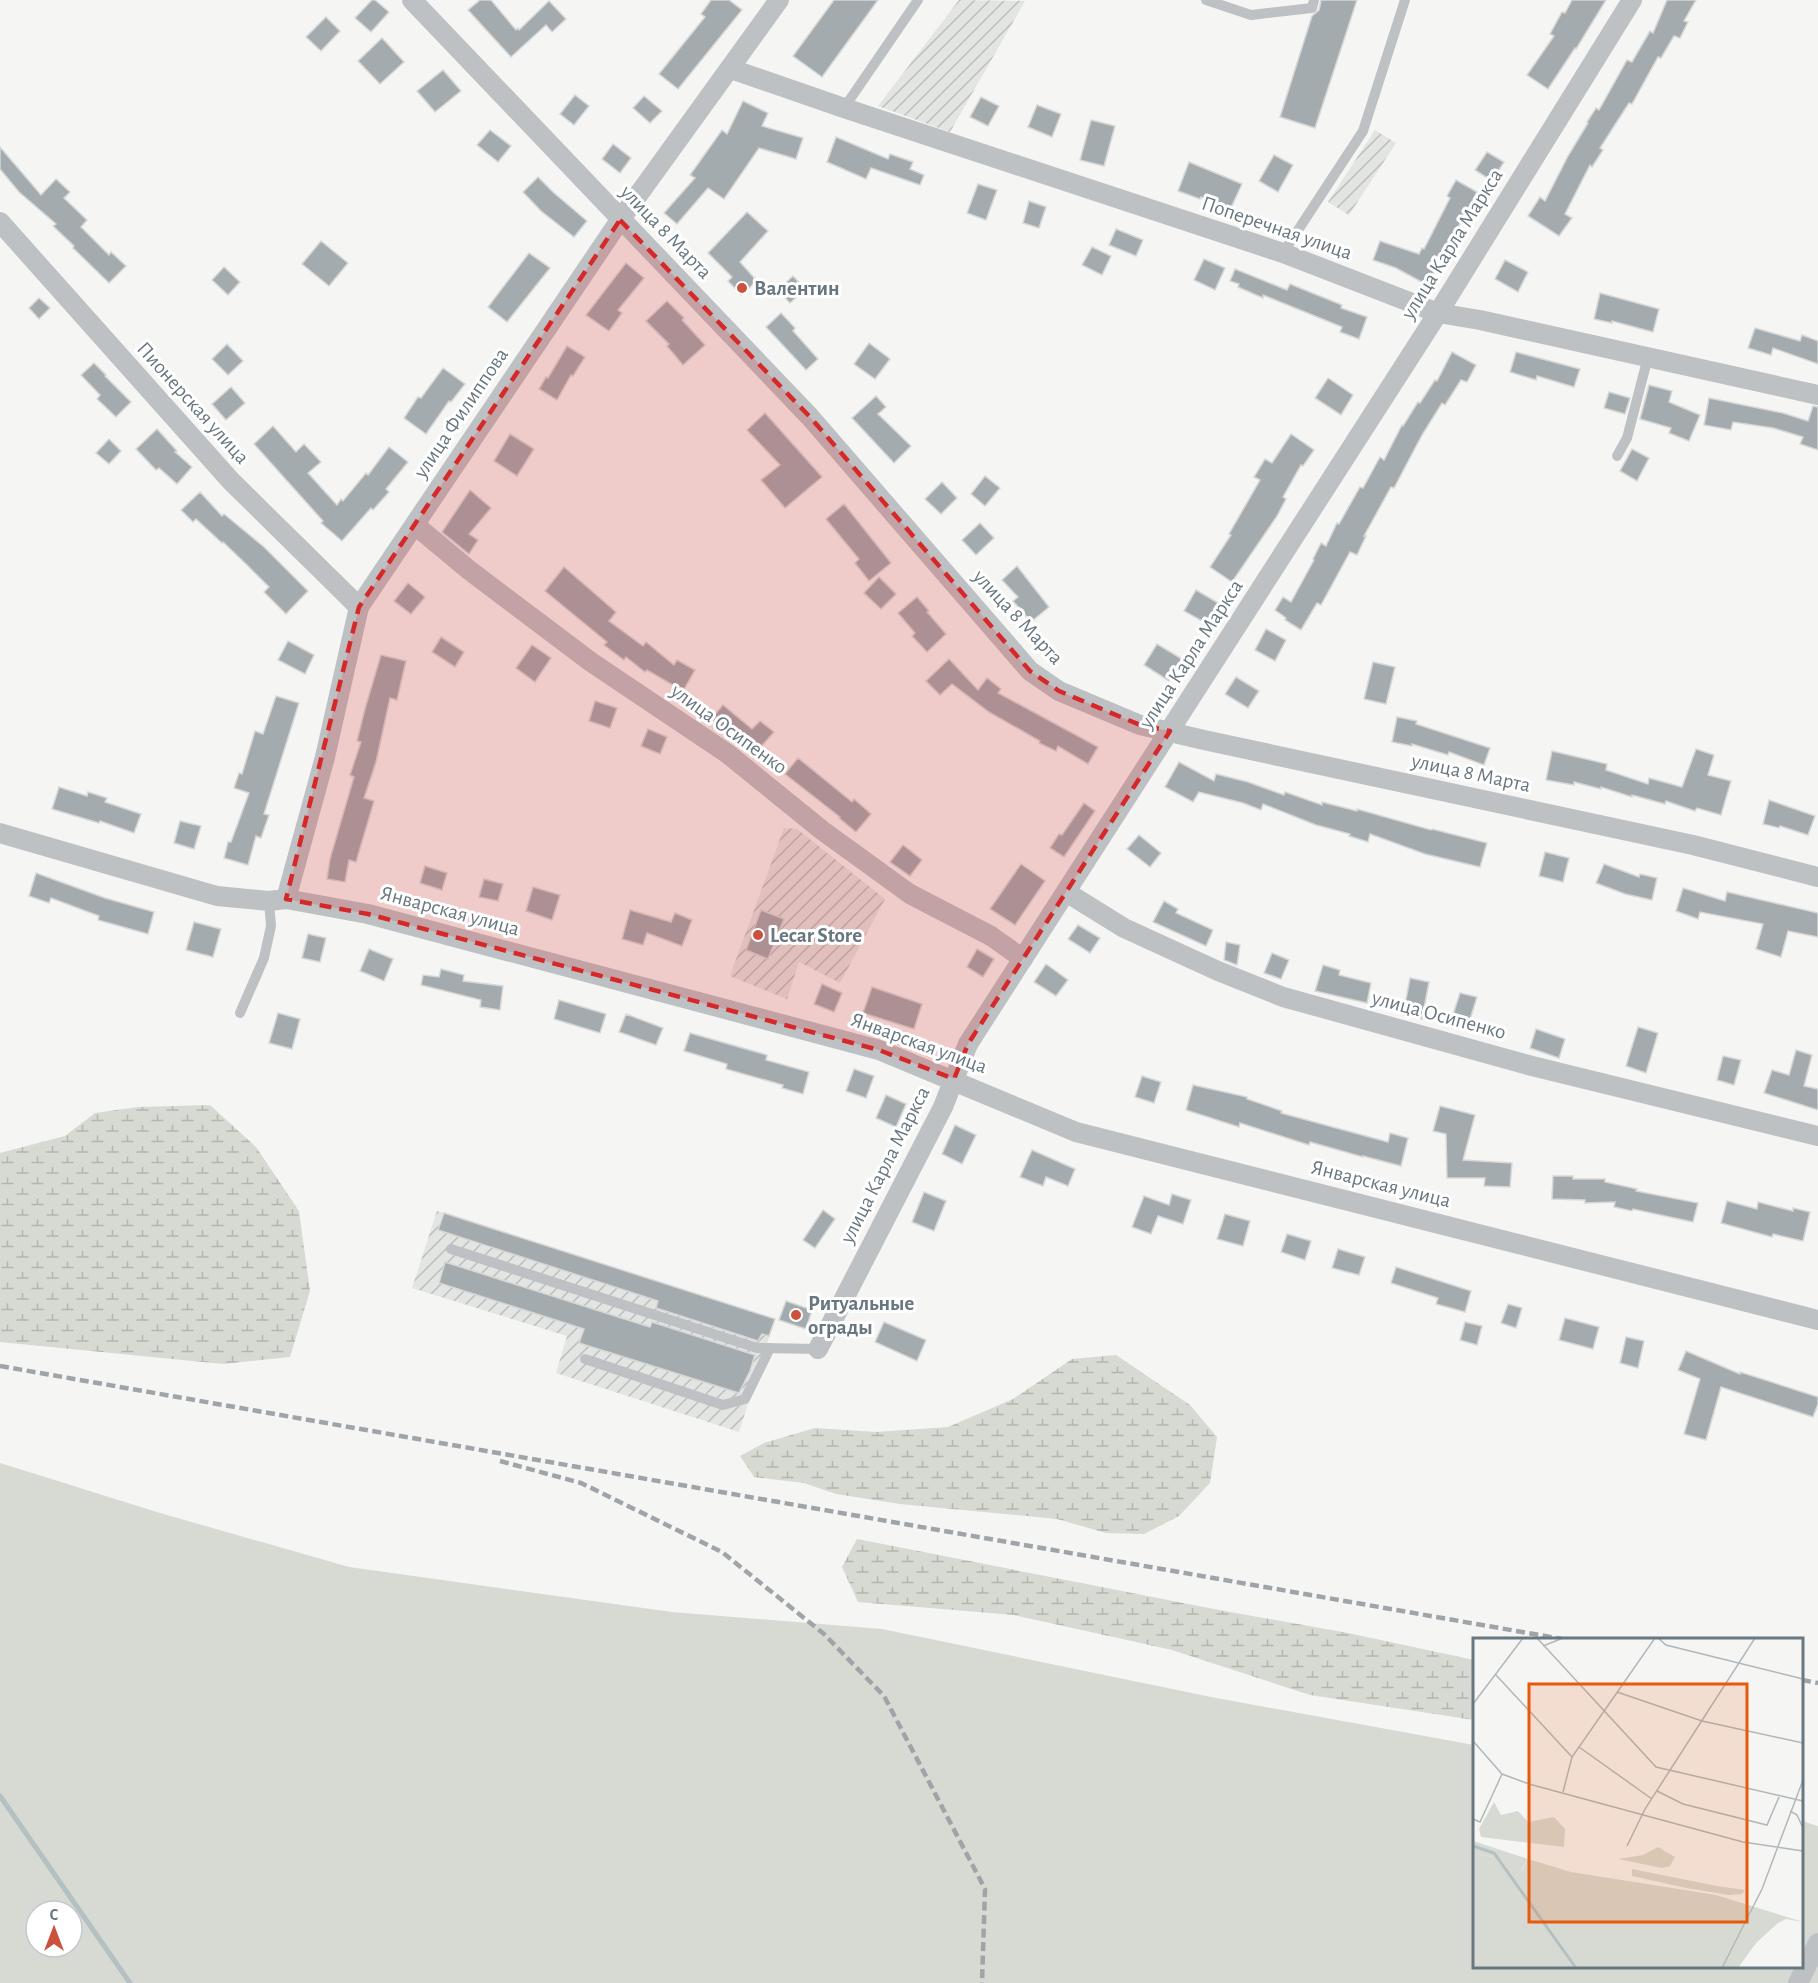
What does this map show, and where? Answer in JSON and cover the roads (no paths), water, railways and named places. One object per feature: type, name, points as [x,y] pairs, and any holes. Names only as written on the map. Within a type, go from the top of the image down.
[{"type":"street","name":"улица 8 Марта","points":[[412,0],[810,417],[1030,670],[1059,691],[1140,725],[1204,741],[1693,845],[1818,877]]},
{"type":"street","name":"улица Филиппова","points":[[277,900],[295,872],[325,757],[359,607],[620,220],[779,0]]},
{"type":"street","name":"улица Карла Маркса","points":[[818,1349],[943,1107],[968,1044],[1438,313],[1632,0]]},
{"type":"street","name":"Поперечная улица","points":[[731,69],[1283,253],[1438,313],[1480,320],[1818,395]]},
{"type":"street","name":"Пионерская улица","points":[[0,222],[231,481],[359,607]]},
{"type":"street","name":"улица Осипенко","points":[[415,525],[469,570],[591,662],[728,754],[823,831],[910,894],[991,936],[1023,959]]},
{"type":"street","name":"Январская улица","points":[[0,833],[217,896],[277,900],[368,914],[879,1050],[954,1079],[1076,1132],[1818,1320]]},
{"type":"street","name":"улица Осипенко","points":[[1066,892],[1124,928],[1218,971],[1283,997],[1532,1066],[1818,1136]]},
{"type":"street","points":[[1798,1983],[1818,1943]]},
{"type":"lane","points":[[844,108],[918,0]]},
{"type":"lane","points":[[1206,0],[1251,15],[1312,8],[1314,0]]},
{"type":"lane","points":[[1283,253],[1363,131],[1405,0]]},
{"type":"lane","points":[[1617,456],[1627,438],[1648,357]]},
{"type":"lane","points":[[240,1013],[264,958],[277,900]]},
{"type":"lane","points":[[451,1248],[757,1348],[818,1349]]},
{"type":"lane","points":[[585,1359],[723,1405],[745,1399],[770,1348]]},
{"type":"waterway","points":[[0,1796],[130,1983]]},
{"type":"railway","points":[[0,1366],[1557,1638]]},
{"type":"railway","points":[[500,1461],[581,1483],[722,1552],[824,1634],[884,1696],[985,1889],[982,1983]]},
{"type":"railway","points":[[1803,1680],[1818,1683]]},
{"type":"place","name":"Валентин","points":[[742,288]]},
{"type":"place","name":"Lecar Store","points":[[758,935]]},
{"type":"place","name":"Ритуальные ограды","points":[[796,1315]]}]
